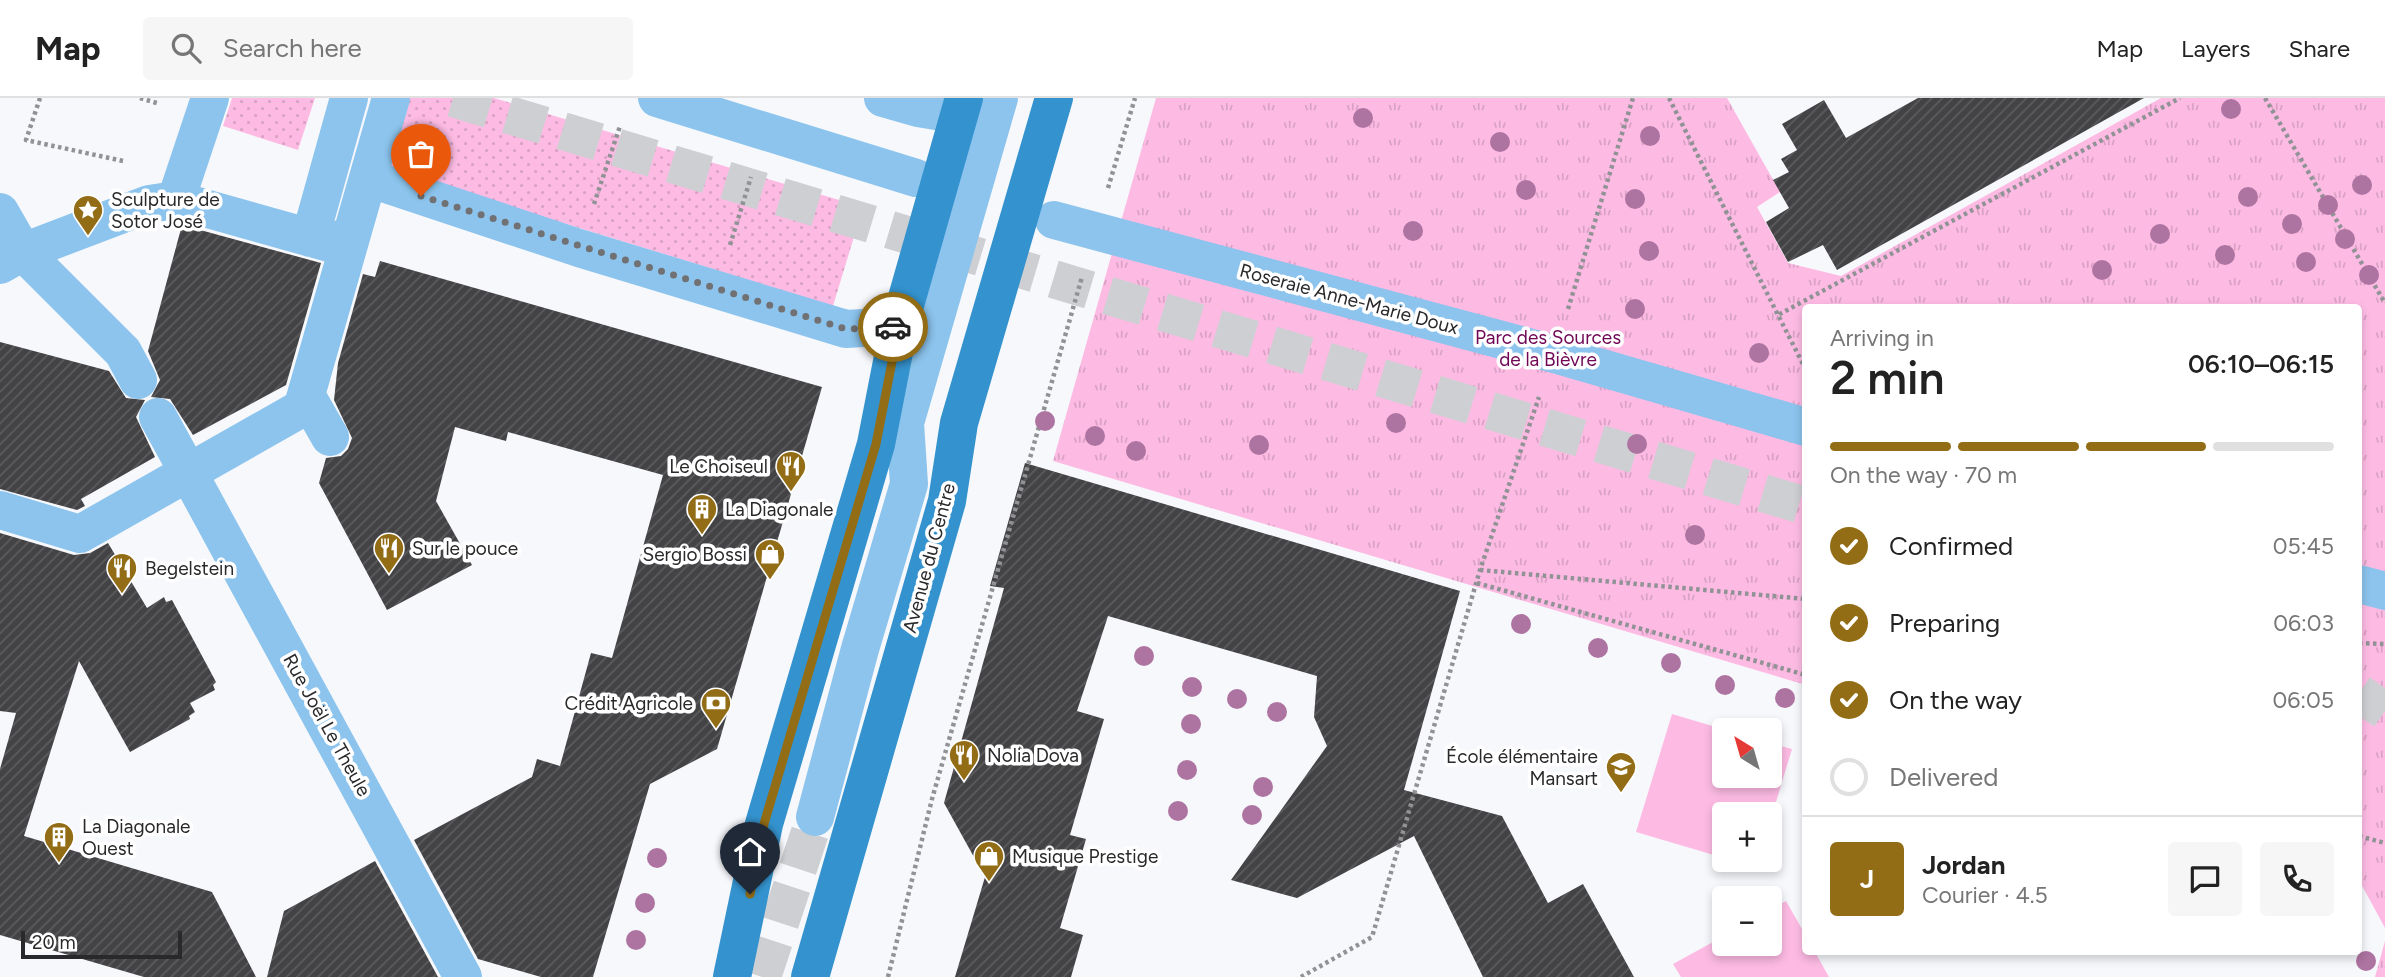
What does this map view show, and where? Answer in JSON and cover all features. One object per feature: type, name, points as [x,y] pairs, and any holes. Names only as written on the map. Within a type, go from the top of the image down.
[{"type":"main road","name":"Avenue du Centre","points":[[810,977],[947,500],[959,423],[1054,98]]},
{"type":"main road","points":[[732,977],[764,824],[876,444],[899,326],[962,106]]},
{"type":"street","points":[[176,200],[210,98]]},
{"type":"street","points":[[310,238],[349,98]]},
{"type":"street","points":[[0,510],[80,534],[189,475],[303,408],[391,98]]},
{"type":"street","points":[[657,98],[916,178]]},
{"type":"street","points":[[883,98],[918,108],[962,106]]},
{"type":"street","points":[[815,817],[909,484],[905,423],[999,98]]},
{"type":"street","points":[[368,178],[579,248],[846,329],[899,326]]},
{"type":"street","points":[[7,238],[176,200],[329,243],[351,235]]},
{"type":"street","name":"Roseraie Anne-Marie Doux","points":[[1054,220],[1554,354],[1802,426]]},
{"type":"street","points":[[7,238],[123,352],[138,380]]},
{"type":"street","points":[[885,397],[920,373]]},
{"type":"street","points":[[306,395],[330,438]]},
{"type":"street","name":"Rue Joël Le Theule","points":[[158,417],[463,977]]},
{"type":"street","points":[[909,484],[959,423]]},
{"type":"street","points":[[2362,585],[2385,591]]},
{"type":"path","points":[[40,98],[26,140],[130,163]]},
{"type":"path","points":[[888,977],[932,799],[1135,98]]},
{"type":"path","points":[[1301,977],[1372,937],[1480,570],[1554,354],[1633,98]]},
{"type":"path","points":[[1669,98],[1802,362]]},
{"type":"path","points":[[1778,314],[2180,98]]},
{"type":"path","points":[[2265,98],[2385,303]]},
{"type":"path","points":[[579,248],[621,122]]},
{"type":"path","points":[[716,290],[765,132]]},
{"type":"path","points":[[1480,570],[1802,599]]},
{"type":"path","points":[[1477,583],[1802,674]]},
{"type":"path","points":[[2362,642],[2385,644]]},
{"type":"path","points":[[2362,837],[2385,843]]},
{"type":"green space","points":[[232,98],[315,98],[298,150],[223,126]]},
{"type":"green space","points":[[404,98],[494,98],[863,207],[833,306],[384,168]]},
{"type":"green space","name":"Parc des Sources de la Bièvre","points":[[1156,98],[1727,98],[1780,192],[1757,207],[1788,263],[1841,276],[2161,98],[2385,98],[2385,928],[2362,886],[2362,304],[1802,304],[1802,684],[1053,461]]},
{"type":"green space","points":[[1672,714],[1712,726],[1712,788],[1780,788],[1776,802],[1712,802],[1712,854],[1636,832]]},
{"type":"green space","points":[[1782,746],[1792,749],[1782,782]]},
{"type":"green space","points":[[1786,901],[1802,929],[1802,955],[1817,955],[1829,977],[1681,977],[1673,964],[1712,943],[1712,956],[1782,956],[1782,903]]},
{"type":"green space","points":[[2385,941],[2385,977],[2375,977]]},
{"type":"building","points":[[1918,98],[2144,98],[1837,270],[1823,245],[1788,262],[1766,222],[1789,208],[1773,180],[1789,172],[1781,159],[1797,150],[1782,124],[1824,100],[1846,138]]},
{"type":"building","points":[[182,225],[321,263],[286,385],[193,435],[170,399],[151,397],[160,380],[148,351]]},
{"type":"building","name":"La Diagonale","points":[[380,261],[822,387],[717,749],[650,784],[593,977],[541,977],[478,959],[414,840],[532,777],[537,759],[560,766],[591,653],[612,658],[663,475],[508,432],[506,441],[455,427],[436,501],[472,565],[387,610],[319,483],[326,458],[341,456],[348,449],[352,438],[334,400],[338,363],[363,274],[375,277]]},
{"type":"building","points":[[0,342],[109,371],[126,398],[145,400],[136,417],[155,457],[81,499],[85,506],[77,510],[0,489]]},
{"type":"building","points":[[1025,463],[1460,591],[1404,790],[1502,816],[1548,903],[1583,884],[1634,977],[1483,977],[1414,836],[1297,898],[1231,880],[1327,746],[1314,717],[1317,676],[1108,616],[1077,711],[1104,719],[1070,835],[1086,839],[1060,928],[1083,935],[1071,977],[955,977],[985,877],[944,803],[1004,588],[990,586]]},
{"type":"building","points":[[0,533],[74,555],[90,553],[108,543],[147,608],[164,597],[166,602],[172,600],[216,682],[213,685],[215,690],[190,703],[195,712],[189,716],[190,719],[130,752],[79,661],[24,836],[212,892],[256,977],[144,977],[0,935],[0,769],[16,713],[0,711]]},
{"type":"building","points":[[375,861],[438,977],[267,977],[284,911]]},
{"type":"tunnel","points":[[453,98],[1802,505]]},
{"type":"tunnel","points":[[2362,695],[2385,711]]},
{"type":"tunnel","points":[[762,977],[815,817]]},
{"type":"way so far","points":[[421,196],[579,248],[846,329],[893,327]]},
{"type":"place","name":"Sculpture de Sotor José","points":[[88,237]]},
{"type":"place","name":"Le Choiseul","points":[[791,493]]},
{"type":"place","name":"La Diagonale","points":[[702,536]]},
{"type":"place","name":"Sur le pouce","points":[[389,575]]},
{"type":"place","name":"Sergio Bossi","points":[[770,581]]},
{"type":"place","name":"Begelstein","points":[[122,595]]},
{"type":"place","name":"Crédit Agricole","points":[[716,730]]},
{"type":"place","name":"Nolia Dova","points":[[964,782]]},
{"type":"place","name":"École élémentaire Mansart","points":[[1621,794]]},
{"type":"place","name":"La Diagonale Ouest","points":[[59,864]]},
{"type":"place","name":"Musique Prestige","points":[[989,883]]},
{"type":"route","points":[[750,894],[764,824],[876,444],[899,326],[893,327]]}]
